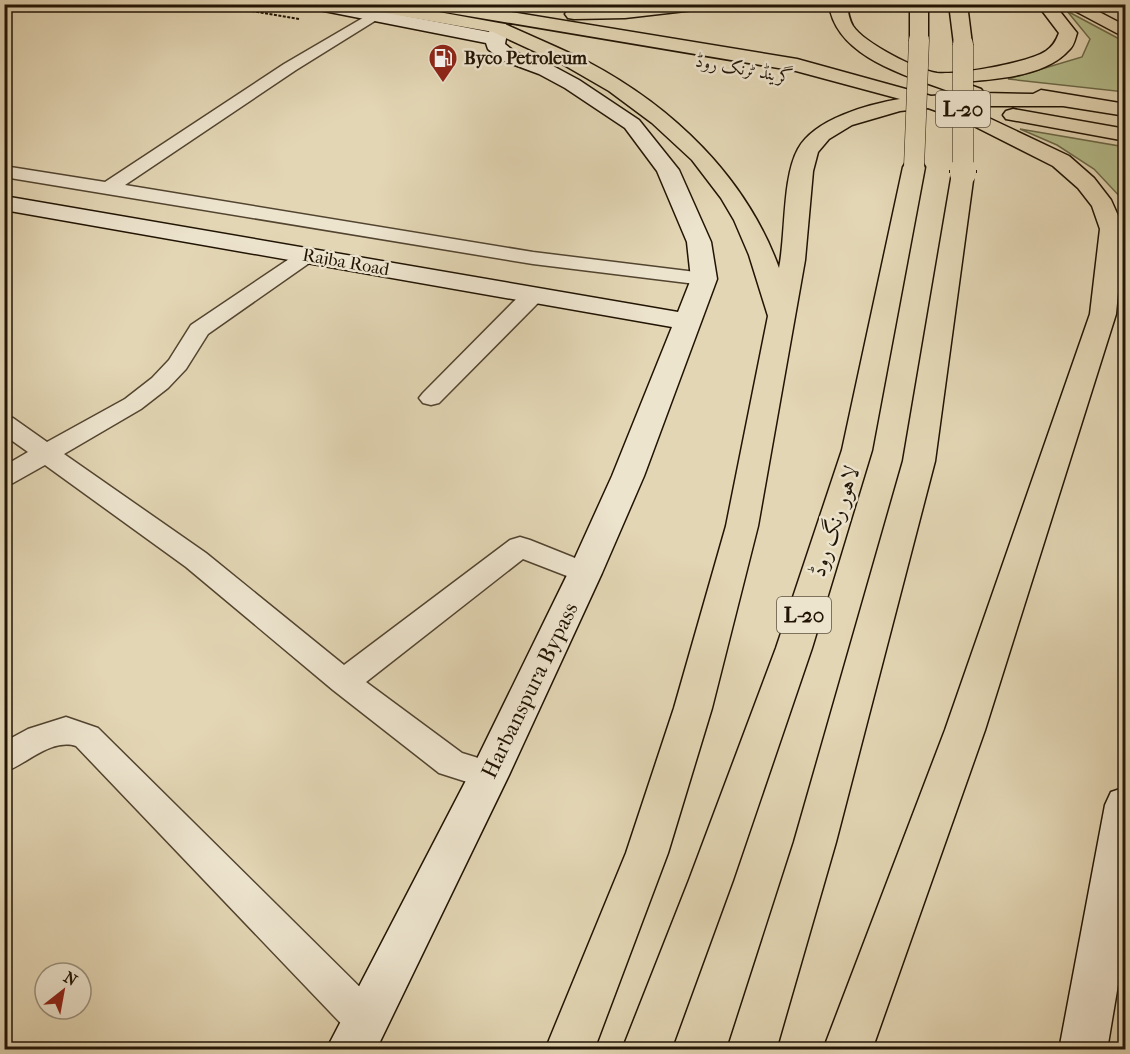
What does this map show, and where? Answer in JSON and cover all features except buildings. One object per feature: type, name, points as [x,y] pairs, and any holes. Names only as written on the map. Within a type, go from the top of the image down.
[{"type":"main road","points":[[427,4],[796,65],[867,82]]},
{"type":"main road","name":"گرینڈ ٹرنک روڈ","points":[[476,4],[934,90],[1125,135]]},
{"type":"main road","points":[[512,9],[569,14],[625,13],[703,4]]},
{"type":"main road","points":[[838,4],[837,16],[844,29],[864,47],[934,90],[1060,161],[1086,183],[1103,205],[1112,229],[1114,303],[1072,402],[965,730],[847,1050]]},
{"type":"main road","name":"لاہور رنگ روڈ","points":[[646,1050],[711,880],[794,648],[857,450],[914,167],[919,4]]},
{"type":"main road","name":"L-20","points":[[751,1050],[815,842],[919,461],[963,173],[963,44],[958,4]]},
{"type":"main road","points":[[569,1050],[647,853],[693,708],[742,526],[793,260],[802,171],[807,150],[822,135],[845,121],[934,90],[1015,69],[1056,54],[1067,42],[1068,33],[1046,4]]},
{"type":"main road","points":[[1070,4],[1125,33]]},
{"type":"main road","points":[[497,33],[593,73],[661,121],[689,145],[718,177],[746,220],[763,256],[781,316]]},
{"type":"main road","name":"گرینڈ ٹرنک روڈ","points":[[497,33],[819,81],[1062,100],[1125,110]]},
{"type":"main road","points":[[819,81],[867,82],[934,90],[962,90],[995,99],[1125,125]]},
{"type":"main road","points":[[995,99],[1062,100]]},
{"type":"street","points":[[4,171],[533,258],[704,279],[699,242],[669,170],[632,124],[546,70],[508,56],[498,49],[497,33],[368,10],[314,4]]},
{"type":"street","points":[[1121,4],[1125,8]]},
{"type":"street","points":[[107,189],[290,67],[368,10]]},
{"type":"street","name":"Rajba Road","points":[[4,203],[687,321]]},
{"type":"street","points":[[4,477],[133,404],[160,383],[178,364],[199,330],[308,255]]},
{"type":"street","name":"Harbanspura Bypass","points":[[358,1035],[489,775],[585,573],[628,476],[704,279]]},
{"type":"street","points":[[431,398],[533,295]]},
{"type":"street","points":[[4,423],[196,560],[344,682],[451,763],[489,775]]},
{"type":"street","points":[[344,682],[520,547],[585,573]]},
{"type":"street","points":[[4,759],[39,738],[66,730],[87,737],[358,1035]]},
{"type":"street","points":[[1083,1050],[1125,805]]},
{"type":"path","points":[[241,4],[234,8],[299,19]]},
{"type":"green space","points":[[1067,11],[1125,42],[1125,92],[1008,79],[1082,57],[1090,39]]},
{"type":"green space","points":[[1020,129],[1125,147],[1125,207],[1124,201],[1094,169],[1057,145]]},
{"type":"place","name":"Byco Petroleum","points":[[443,84]]}]
